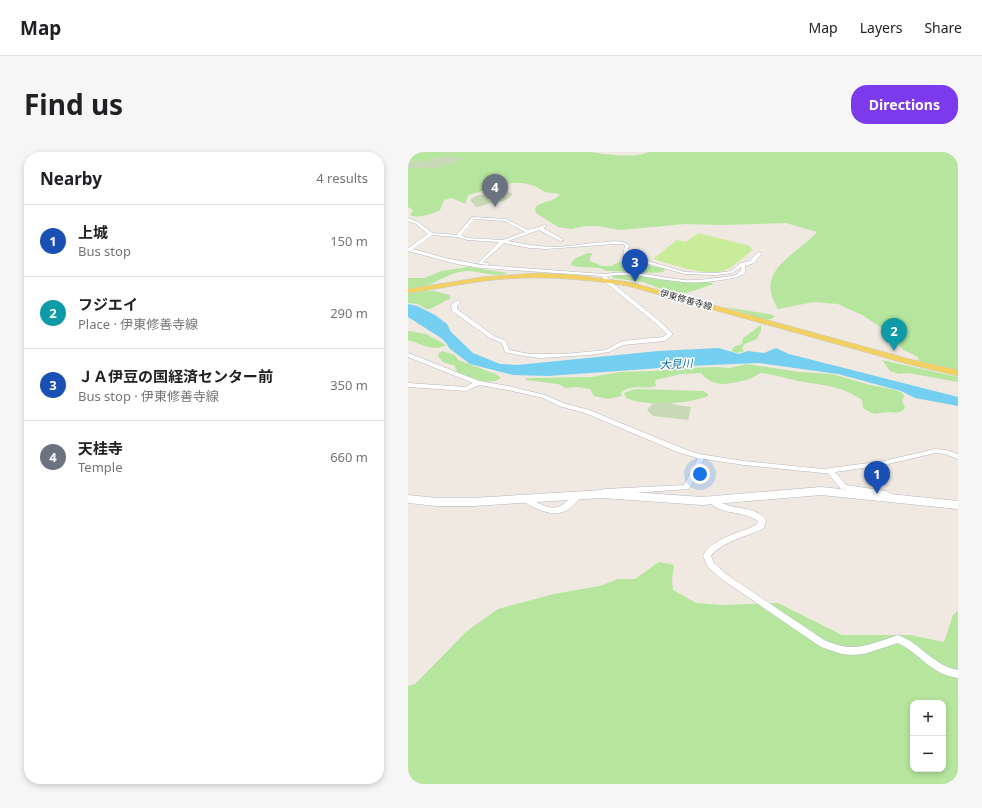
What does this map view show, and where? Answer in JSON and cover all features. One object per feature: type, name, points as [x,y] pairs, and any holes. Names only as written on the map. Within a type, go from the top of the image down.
[{"type":"main road","name":"伊東修善寺線","points":[[408,291],[484,279],[558,276],[604,277],[911,362],[958,373]]},
{"type":"street","points":[[458,236],[473,218],[506,220],[528,232]]},
{"type":"street","points":[[408,219],[417,223],[431,234],[458,236],[467,239],[503,241],[537,248],[582,246],[601,242],[624,243],[627,245],[625,256],[692,274],[728,273],[743,264],[752,262],[760,253]]},
{"type":"street","points":[[506,269],[480,263],[503,241],[545,226]]},
{"type":"street","points":[[539,228],[562,240]]},
{"type":"street","points":[[408,249],[431,234]]},
{"type":"street","points":[[408,249],[453,262],[506,269],[556,270],[604,277],[619,272],[687,281],[737,276],[743,272],[743,264]]},
{"type":"street","points":[[458,302],[454,305],[454,310],[492,336],[504,342],[507,351],[520,355],[600,352],[608,351],[622,343],[657,341],[669,337],[668,332],[604,277]]},
{"type":"street","points":[[408,355],[478,383],[508,388],[545,397],[566,406],[591,413],[682,451],[702,456],[750,463],[829,470],[884,463],[937,451],[958,457]]},
{"type":"street","points":[[408,385],[466,389],[478,383]]},
{"type":"street","points":[[408,498],[437,502],[527,500],[599,494],[617,490],[686,487],[702,456]]},
{"type":"street","points":[[829,470],[844,487],[886,494],[891,497]]},
{"type":"street","points":[[599,494],[712,501],[821,491],[958,504]]},
{"type":"street","points":[[712,501],[718,505],[754,516],[762,520],[762,524],[756,529],[719,546],[707,556],[716,570],[745,592],[822,643],[842,650],[852,651],[864,650],[898,639],[912,646],[943,671],[958,674]]},
{"type":"green space","points":[[421,152],[590,152],[628,156],[648,152],[958,152],[958,370],[919,362],[918,357],[902,349],[891,334],[862,315],[838,304],[814,302],[778,309],[772,295],[771,284],[774,274],[780,265],[817,232],[786,223],[721,225],[685,224],[619,230],[598,226],[585,226],[571,229],[558,227],[536,213],[535,208],[538,205],[555,199],[560,194],[545,192],[535,186],[522,183],[511,183],[468,195],[465,204],[452,198],[444,200],[440,210],[425,216],[413,216],[410,215],[413,210],[408,207],[408,168],[439,168],[463,159],[438,157],[425,161],[408,162],[408,154]]},
{"type":"green space","points":[[441,156],[459,157],[463,159],[439,168],[408,168],[408,162],[425,161]]},
{"type":"green space","points":[[507,192],[512,193],[512,195],[505,200],[480,207],[476,207],[470,200],[479,195],[498,195]]},
{"type":"green space","points":[[698,233],[750,246],[752,250],[735,265],[721,272],[702,272],[691,270],[653,259],[677,240],[686,242]]},
{"type":"green space","points":[[588,253],[593,254],[590,257],[590,261],[602,266],[611,266],[621,261],[628,261],[665,269],[664,271],[654,273],[606,271],[600,268],[578,267],[571,265],[576,258]]},
{"type":"green space","points":[[468,267],[508,273],[498,275],[462,271],[451,274],[426,286],[408,289],[408,278],[425,278],[441,271]]},
{"type":"green space","points":[[613,275],[640,276],[684,282],[703,281],[714,284],[687,293],[681,293],[658,288],[643,282],[612,278]]},
{"type":"green space","points":[[428,291],[450,295],[451,298],[430,309],[426,309],[418,304],[408,303],[408,293]]},
{"type":"green space","points":[[725,307],[775,316],[771,319],[765,320]]},
{"type":"green space","points":[[761,325],[761,330],[757,339],[745,344],[742,348],[744,351],[738,353],[731,351],[735,346],[742,344],[743,338]]},
{"type":"green space","points":[[408,331],[426,334],[446,345],[432,348],[408,340]]},
{"type":"green space","points":[[442,351],[455,355],[458,360],[496,374],[501,378],[485,381],[457,372],[455,366],[443,362],[438,356]]},
{"type":"green space","points":[[882,360],[958,377],[958,382],[908,373],[899,374],[890,371]]},
{"type":"green space","points":[[746,364],[800,372],[832,374],[870,385],[891,389],[901,392],[904,396],[902,401],[905,408],[895,413],[871,413],[863,408],[862,400],[843,390],[762,373],[746,380],[723,384],[718,384],[709,380],[701,373],[681,374],[655,380],[656,386],[629,388],[621,393],[622,396],[608,399],[594,396],[590,389],[576,387],[566,388],[558,384],[525,380],[527,378],[592,377],[620,372],[685,368],[730,368]]},
{"type":"green space","points":[[635,389],[704,391],[708,394],[708,396],[679,403],[645,403],[626,398],[624,393]]},
{"type":"green space","points":[[668,402],[676,405],[691,407],[688,420],[653,416],[647,410],[652,404]]},
{"type":"green space","points":[[659,562],[674,565],[672,579],[673,590],[696,603],[723,605],[778,603],[842,635],[910,635],[944,642],[953,615],[958,611],[958,784],[408,784],[408,686],[415,684],[467,631],[498,609],[554,594],[600,586],[618,579],[635,579]]},
{"type":"water","name":"大見川","points":[[408,304],[417,306],[435,315],[447,324],[451,332],[473,353],[500,364],[517,365],[658,351],[719,348],[739,354],[748,351],[764,353],[776,348],[789,354],[958,397],[958,406],[915,398],[901,391],[838,374],[758,363],[688,366],[548,376],[513,375],[470,364],[449,348],[441,338],[408,317]]},
{"type":"place","name":"天桂寺","points":[[495,207]]},
{"type":"place","name":"ＪＡ伊豆の国経済センター前","points":[[635,282]]},
{"type":"place","name":"フジエイ","points":[[894,351]]},
{"type":"place","name":"上城","points":[[877,494]]}]
